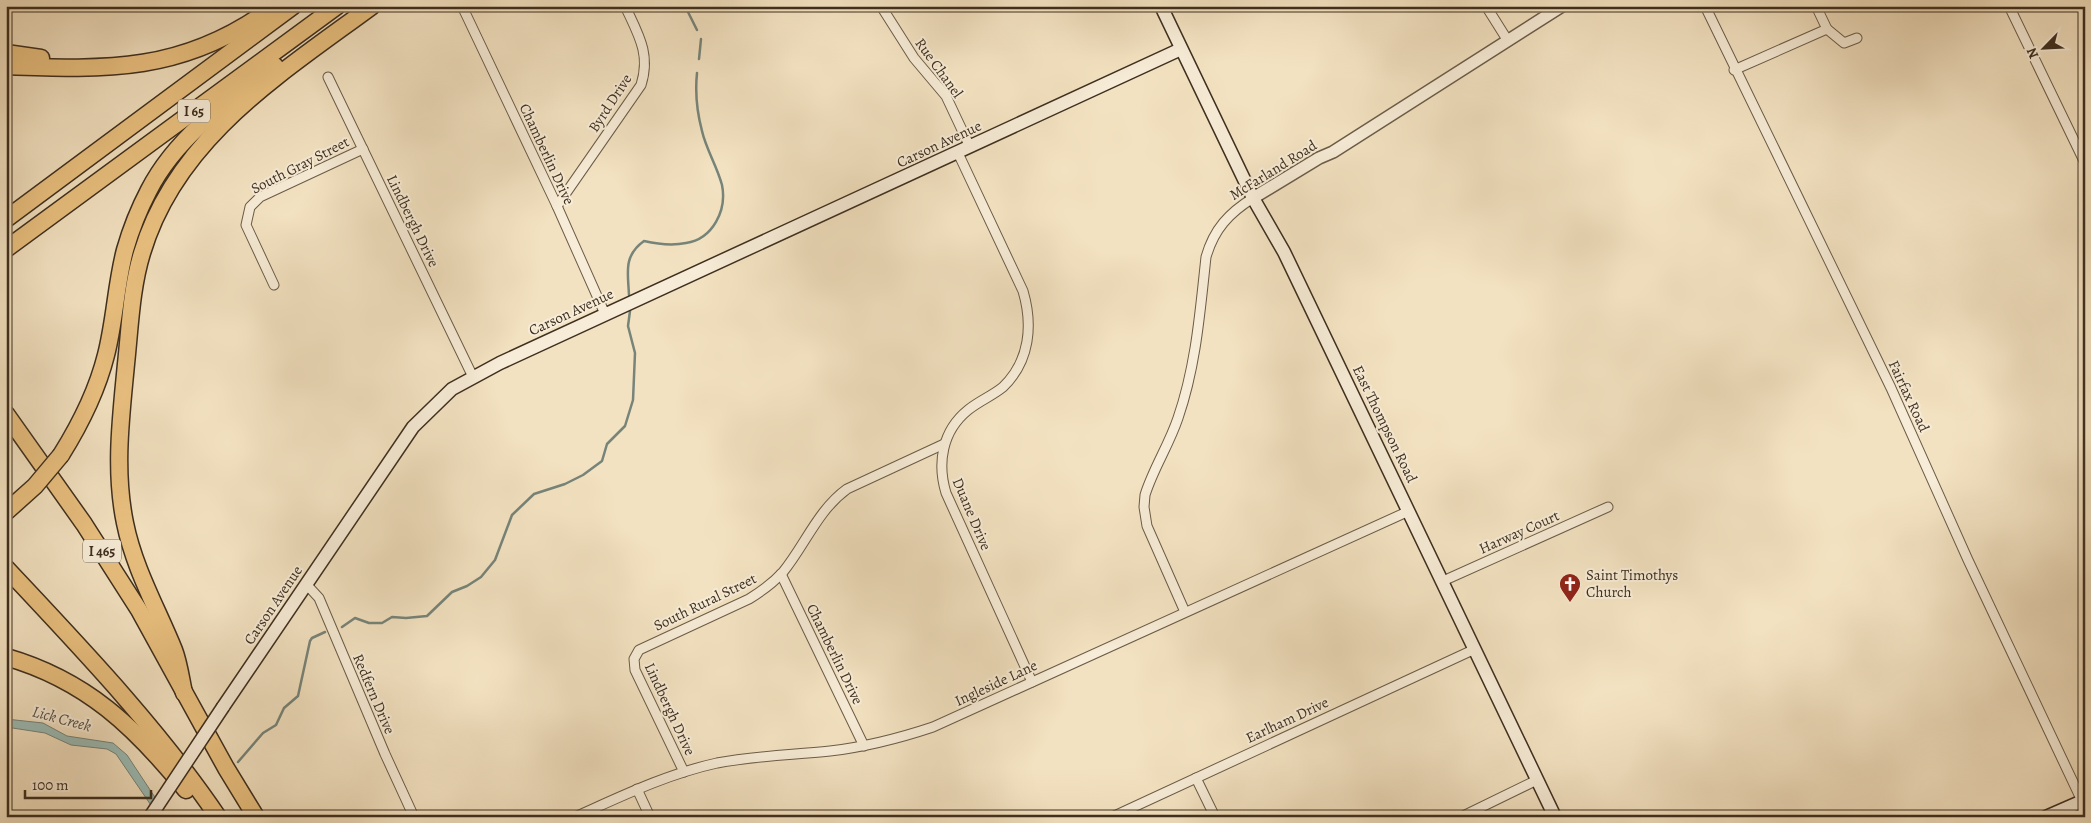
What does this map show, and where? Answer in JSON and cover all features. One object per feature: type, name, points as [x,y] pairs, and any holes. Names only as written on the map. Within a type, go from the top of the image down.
[{"type":"highway","points":[[6,66],[113,66],[158,62],[201,48],[242,30],[275,6]]},
{"type":"highway","name":"I 65","points":[[6,218],[293,6]]},
{"type":"highway","name":"I 65","points":[[6,250],[337,6]]},
{"type":"highway","points":[[6,512],[35,486],[61,455],[78,428],[96,390],[109,341],[125,251],[139,211],[159,172],[183,142],[217,109],[356,6]]},
{"type":"highway","points":[[184,693],[175,652],[145,584],[130,544],[119,479],[118,458],[122,399],[132,300],[142,253],[163,202],[187,163],[204,142],[232,114],[275,79],[372,6]]},
{"type":"highway","points":[[6,54],[113,66]]},
{"type":"highway","name":"I 465","points":[[6,414],[102,552],[139,610],[184,693],[256,817]]},
{"type":"highway","points":[[6,568],[126,699],[179,764],[218,817]]},
{"type":"highway","points":[[6,657],[56,676],[76,686],[105,706],[127,725],[158,758],[206,817]]},
{"type":"main road","name":"East Thompson Road","points":[[1161,6],[1253,198],[1284,252],[1554,817]]},
{"type":"main road","name":"Carson Avenue","points":[[150,817],[413,427],[452,389],[473,377],[605,314],[1181,49]]},
{"type":"main road","points":[[2046,817],[2083,800]]},
{"type":"street","name":"Chamberlin Drive","points":[[462,6],[557,206],[605,314]]},
{"type":"street","name":"Byrd Drive","points":[[557,206],[641,85],[645,74],[645,55],[641,40],[626,6]]},
{"type":"street","name":"Rue Chanel","points":[[881,6],[914,58],[946,96],[970,147]]},
{"type":"street","points":[[1486,6],[1508,40]]},
{"type":"street","name":"McFarland Road","points":[[1186,612],[1147,526],[1144,507],[1145,495],[1177,421],[1185,395],[1199,331],[1205,267],[1209,246],[1214,235],[1224,220],[1237,208],[1319,158],[1333,152],[1562,6]]},
{"type":"street","name":"Fairfax Road","points":[[1705,6],[1734,70],[1891,388],[1968,560],[2083,800]]},
{"type":"street","points":[[1816,6],[1827,29],[1844,44],[1857,38]]},
{"type":"street","points":[[2009,6],[2085,163]]},
{"type":"street","points":[[1734,70],[1827,29]]},
{"type":"street","name":"Lindbergh Drive","points":[[328,77],[473,377]]},
{"type":"street","name":"South Gray Street","points":[[274,285],[246,225],[250,207],[260,197],[363,149]]},
{"type":"street","name":"Duane Drive","points":[[958,153],[1023,291],[1029,322],[1026,349],[1012,376],[996,393],[962,415],[953,426],[944,444],[941,467],[946,493],[1032,682]]},
{"type":"street","name":"South Rural Street","points":[[635,657],[639,650],[749,599],[763,590],[781,574],[827,507],[847,488],[944,444]]},
{"type":"street","name":"Harway Court","points":[[1442,581],[1608,507]]},
{"type":"street","name":"Ingleside Lane","points":[[575,817],[636,789],[684,772],[741,759],[864,746],[891,740],[933,726],[1409,511]]},
{"type":"street","name":"Chamberlin Drive","points":[[781,574],[864,746]]},
{"type":"street","name":"Redfern Drive","points":[[307,585],[319,598],[385,754],[414,817]]},
{"type":"street","name":"Earlham Drive","points":[[1112,817],[1475,649]]},
{"type":"street","name":"Lindbergh Drive","points":[[635,657],[635,670],[684,772]]},
{"type":"street","points":[[1196,778],[1215,817]]},
{"type":"street","points":[[1461,817],[1537,780]]},
{"type":"street","points":[[636,789],[650,817]]},
{"type":"water","name":"Lick Creek","points":[[6,719],[43,723],[67,736],[113,743],[127,755],[168,817],[159,817],[116,754],[107,749],[71,745],[45,733],[6,727]]},
{"type":"waterway","points":[[685,6],[697,30]]},
{"type":"waterway","points":[[699,59],[701,39]]},
{"type":"waterway","points":[[629,295],[628,265],[637,247],[644,241],[659,244],[681,244],[696,240],[704,236],[711,229],[720,213],[723,195],[722,185],[700,124],[696,95],[697,73]]},
{"type":"waterway","points":[[342,627],[355,618],[369,623],[382,623],[392,617],[427,616],[452,592],[467,586],[481,577],[495,560],[512,515],[534,494],[565,484],[583,475],[602,461],[607,444],[625,426],[633,400],[635,353],[628,326],[630,311]]},
{"type":"waterway","points":[[238,762],[263,733],[276,725],[284,708],[298,696],[310,641],[312,638],[325,632]]},
{"type":"place","name":"Saint Timothys Church","points":[[1570,603]]}]
